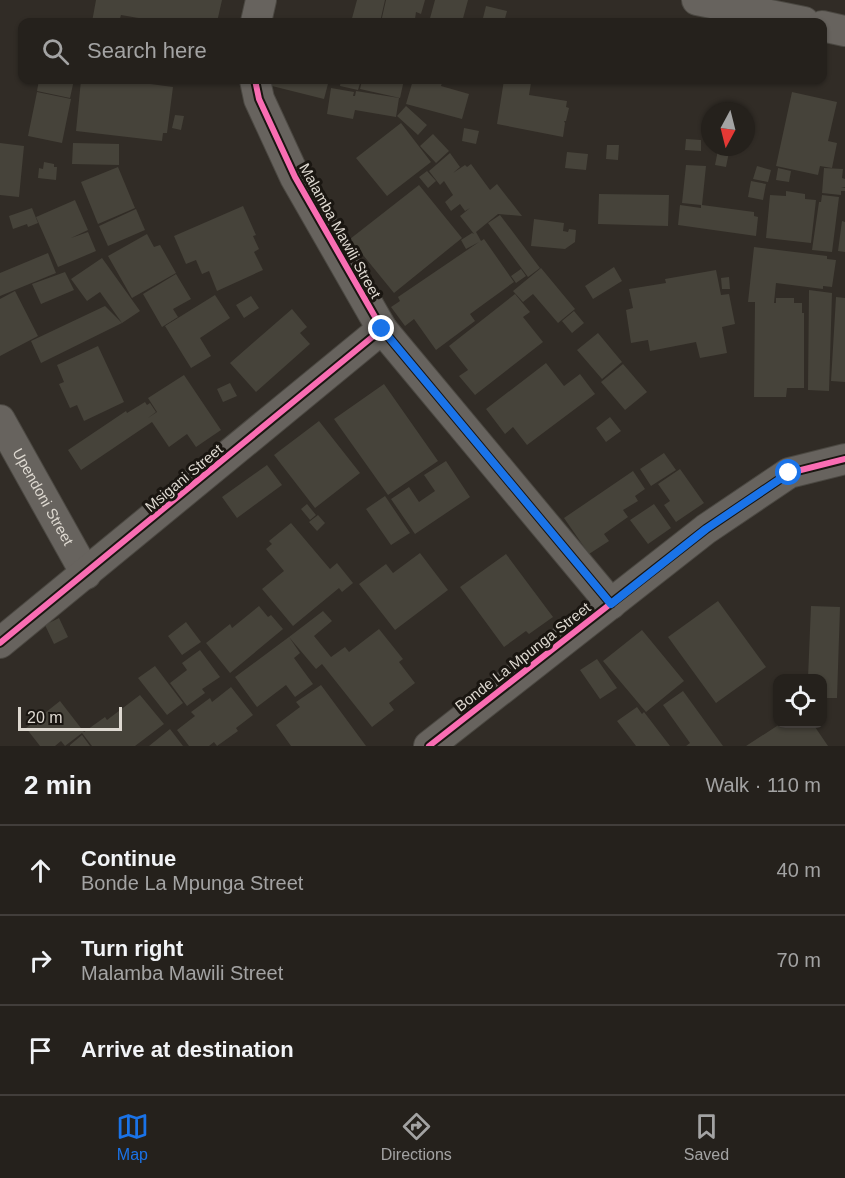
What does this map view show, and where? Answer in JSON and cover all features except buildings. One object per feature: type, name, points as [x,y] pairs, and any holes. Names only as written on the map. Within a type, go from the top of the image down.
[{"type":"street","points":[[257,18],[261,0]]},
{"type":"street","points":[[697,0],[785,18]]},
{"type":"street","points":[[827,27],[845,31]]},
{"type":"street","name":"Malamba Mawili Street","points":[[256,84],[259,99],[295,177],[382,329],[611,604]]},
{"type":"street","name":"Msigani Street","points":[[0,643],[382,329]]},
{"type":"street","name":"Upendoni Street","points":[[0,420],[86,574]]},
{"type":"street","name":"Bonde La Mpunga Street","points":[[429,746],[706,529],[789,473],[845,459]]},
{"type":"cycle path","points":[[256,84],[259,99],[295,177],[382,329],[611,604]]},
{"type":"cycle path","points":[[0,643],[382,329]]},
{"type":"cycle path","points":[[429,746],[706,529],[789,473],[845,459]]},
{"type":"route","points":[[382,329],[611,604],[706,529],[789,473]]}]
